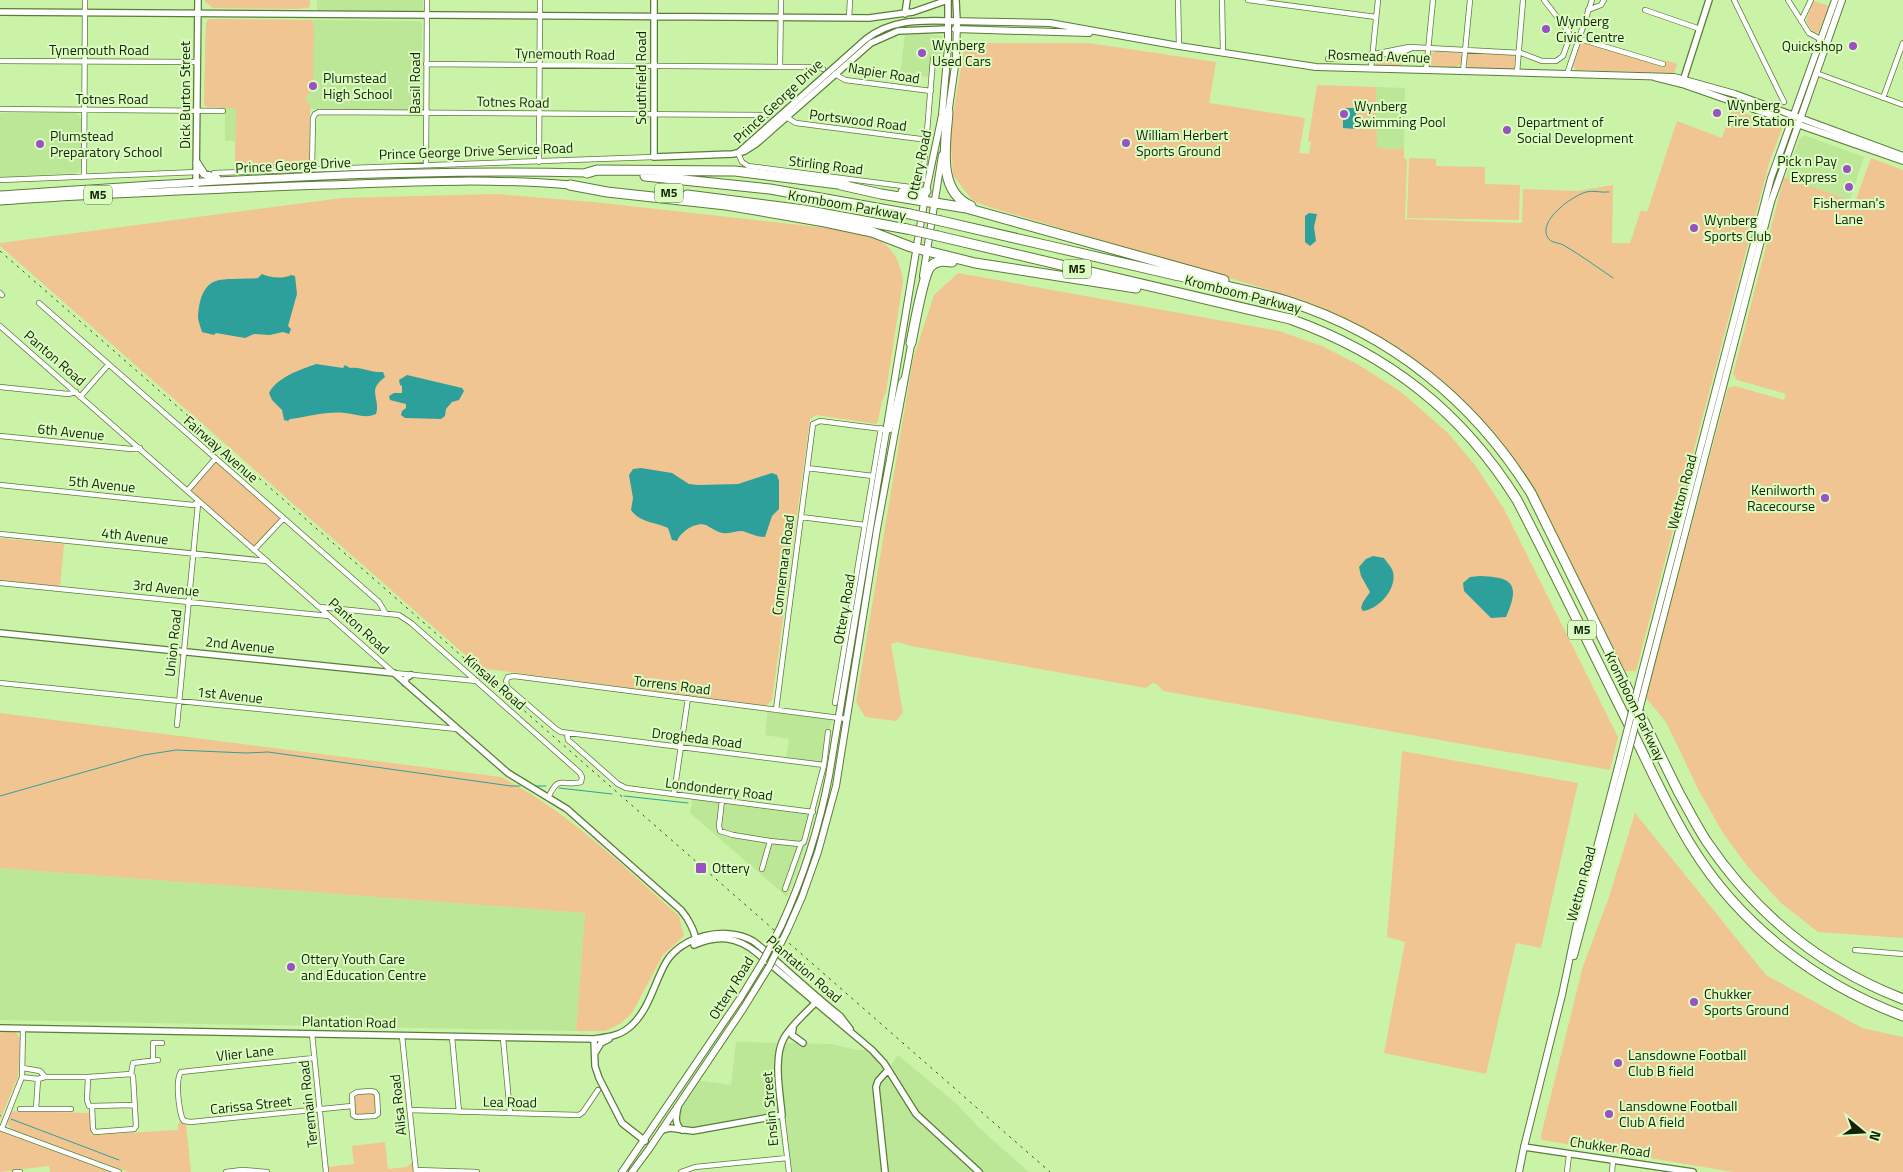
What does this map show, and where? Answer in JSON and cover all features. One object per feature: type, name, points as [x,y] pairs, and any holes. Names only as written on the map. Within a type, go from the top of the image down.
[{"type":"highway","points":[[948,112],[946,155],[950,188],[963,202],[986,213]]},
{"type":"highway","points":[[587,173],[597,170],[735,171],[920,194],[922,189]]},
{"type":"highway","name":"Kromboom Parkway","points":[[587,173],[679,178],[738,185],[827,198],[910,214],[1272,298],[1342,322],[1384,344],[1430,376],[1462,405],[1482,426],[1510,461],[1531,493],[1679,793],[1706,841],[1722,863],[1747,894],[1797,940],[1830,963],[1858,979],[1903,999]]},
{"type":"highway","points":[[570,185],[607,192],[726,206],[825,222],[872,232],[916,248],[975,264]]},
{"type":"highway","name":"Kromboom Parkway","points":[[570,185],[744,201],[907,229],[1290,319],[1337,337],[1370,354],[1420,389],[1451,416],[1484,452],[1517,500],[1665,799],[1692,848],[1715,879],[1758,927],[1786,952],[1819,975],[1850,993],[1903,1016]]},
{"type":"highway","points":[[841,185],[986,213],[1258,290],[1272,298]]},
{"type":"highway","points":[[911,343],[927,273],[935,263],[943,261],[975,264],[1215,301]]},
{"type":"main road","name":"Wetton Road","points":[[1796,119],[1835,0]]},
{"type":"main road","name":"Wetton Road","points":[[1519,1172],[1562,996],[1576,928],[1623,760],[1770,178],[1816,73],[1842,0]]},
{"type":"main road","name":"Rosmead Avenue","points":[[948,21],[1050,23],[1178,46],[1316,67],[1663,76],[1683,81],[1903,156]]},
{"type":"main road","name":"Ottery Road","points":[[622,1172],[741,998],[763,962],[802,877],[816,833],[830,776],[884,429],[924,202],[922,189],[942,115],[948,47],[948,21]]},
{"type":"main road","name":"Ottery Road","points":[[632,1172],[678,1107],[769,967],[802,897],[823,837],[835,791],[879,520],[935,203],[956,59],[956,21]]},
{"type":"main road","name":"Rosmead Avenue","points":[[948,29],[1106,34]]},
{"type":"main road","name":"Rosmead Avenue","points":[[1796,119],[1903,161]]},
{"type":"main road","points":[[197,163],[199,172],[213,178],[250,180]]},
{"type":"main road","name":"Prince George Drive","points":[[0,201],[250,180],[469,171],[587,173]]},
{"type":"main road","name":"Prince George Drive","points":[[0,195],[196,186],[469,180],[523,181],[570,185]]},
{"type":"street","points":[[84,177],[86,0]]},
{"type":"street","name":"Dick Burton Street","points":[[197,163],[198,0]]},
{"type":"street","name":"Basil Road","points":[[426,165],[427,0]]},
{"type":"street","points":[[539,162],[540,0]]},
{"type":"street","name":"Southfield Road","points":[[654,0],[654,157]]},
{"type":"street","points":[[780,66],[781,0]]},
{"type":"street","points":[[849,18],[850,0]]},
{"type":"street","points":[[905,14],[907,0]]},
{"type":"street","points":[[0,12],[879,18],[905,14],[948,0]]},
{"type":"street","name":"Ottery Road","points":[[948,0],[948,21]]},
{"type":"street","name":"Ottery Road","points":[[956,0],[956,21]]},
{"type":"street","points":[[1178,0],[1178,46]]},
{"type":"street","points":[[1222,0],[1223,53]]},
{"type":"street","points":[[1248,0],[1280,2],[1376,17]]},
{"type":"street","points":[[1371,69],[1378,0]]},
{"type":"street","points":[[1426,71],[1433,0]]},
{"type":"street","points":[[1463,72],[1470,0]]},
{"type":"street","points":[[1517,73],[1523,0]]},
{"type":"street","points":[[1519,53],[1542,61],[1558,61],[1563,56],[1570,36],[1544,0]]},
{"type":"street","points":[[1567,74],[1592,0]]},
{"type":"street","points":[[1588,10],[1601,5],[1604,0]]},
{"type":"street","points":[[1683,81],[1709,0]]},
{"type":"street","points":[[1734,0],[1784,102]]},
{"type":"street","points":[[1788,0],[1809,33],[1828,42]]},
{"type":"street","points":[[1802,21],[1811,0]]},
{"type":"street","points":[[1645,10],[1700,29]]},
{"type":"street","name":"Prince George Drive","points":[[738,153],[826,72],[870,36],[888,26],[912,21],[948,21]]},
{"type":"street","name":"Prince George Drive","points":[[738,153],[748,150],[864,48],[885,36],[909,30],[948,29]]},
{"type":"street","points":[[1570,36],[1580,37],[1663,64]]},
{"type":"street","points":[[1883,98],[1903,43]]},
{"type":"street","name":"Rosmead Avenue","points":[[1328,59],[1374,54],[1393,55],[1414,48],[1519,53]]},
{"type":"street","points":[[923,180],[928,140],[933,59]]},
{"type":"street","name":"Tynemouth Road","points":[[0,61],[197,62]]},
{"type":"street","name":"Tynemouth Road","points":[[426,64],[780,66],[818,67],[823,69]]},
{"type":"street","points":[[1816,73],[1903,105]]},
{"type":"street","name":"Napier Road","points":[[835,74],[845,80],[931,91]]},
{"type":"street","name":"Totnes Road","points":[[0,109],[223,111]]},
{"type":"street","name":"Totnes Road","points":[[312,169],[313,118],[317,112],[767,115]]},
{"type":"street","name":"Portswood Road","points":[[786,117],[796,123],[928,140]]},
{"type":"street","name":"Prince George Drive Service Road","points":[[214,173],[738,153]]},
{"type":"street","name":"Stirling Road","points":[[738,153],[742,162],[748,166],[922,189]]},
{"type":"street","points":[[0,180],[199,172],[196,186]]},
{"type":"street","name":"Fairway Avenue","points":[[39,304],[379,602],[386,614]]},
{"type":"street","name":"Panton Road","points":[[0,326],[516,779],[567,809],[681,910],[696,941]]},
{"type":"street","points":[[1,334],[5,330]]},
{"type":"street","points":[[80,396],[108,365]]},
{"type":"street","points":[[835,703],[880,435],[884,429],[892,428],[901,382],[905,377]]},
{"type":"street","points":[[0,387],[68,394],[76,392]]},
{"type":"street","name":"Connemara Road","points":[[776,710],[812,426],[820,420],[884,429]]},
{"type":"street","name":"6th Avenue","points":[[0,436],[131,449],[140,448]]},
{"type":"street","points":[[188,490],[215,459]]},
{"type":"street","points":[[807,468],[873,476]]},
{"type":"street","name":"5th Avenue","points":[[0,485],[193,505],[199,502]]},
{"type":"street","name":"Union Road","points":[[177,725],[199,502]]},
{"type":"street","points":[[801,517],[865,525]]},
{"type":"street","points":[[254,550],[283,519]]},
{"type":"street","name":"4th Avenue","points":[[0,534],[267,561]]},
{"type":"street","name":"3rd Avenue","points":[[0,583],[329,616]]},
{"type":"street","name":"Kinsale Road","points":[[319,607],[386,614],[405,618],[573,766],[582,777],[581,782],[578,783],[557,783],[548,798]]},
{"type":"street","name":"2nd Avenue","points":[[0,634],[477,682]]},
{"type":"street","points":[[406,683],[406,678],[411,675]]},
{"type":"street","name":"Torrens Road","points":[[567,733],[556,729],[507,687],[508,677],[514,676],[847,719]]},
{"type":"street","name":"1st Avenue","points":[[0,683],[457,728]]},
{"type":"street","points":[[674,794],[688,698]]},
{"type":"street","points":[[785,889],[801,844],[805,841],[813,812],[824,765],[828,732]]},
{"type":"street","name":"Drogheda Road","points":[[567,733],[824,765]]},
{"type":"street","name":"Londonderry Road","points":[[567,733],[569,741],[622,787],[813,812]]},
{"type":"street","points":[[722,800],[720,831],[770,841],[801,844]]},
{"type":"street","points":[[762,869],[770,841]]},
{"type":"street","points":[[683,946],[688,940],[691,928]]},
{"type":"street","name":"Plantation Road","points":[[0,1028],[594,1039],[614,1036],[629,1028],[639,1016],[668,959],[683,946],[718,933],[736,934],[760,947],[817,1000],[840,1016],[888,1070],[916,1114],[924,1123],[979,1172]]},
{"type":"street","name":"Plantation Road","points":[[662,972],[675,957],[696,941]]},
{"type":"street","points":[[1855,950],[1903,954]]},
{"type":"street","name":"Enslin Street","points":[[789,1172],[779,1083],[780,1054],[783,1039],[817,1000]]},
{"type":"street","points":[[793,1026],[792,1035],[803,1043]]},
{"type":"street","points":[[23,1029],[22,1077],[1,1128],[119,1172]]},
{"type":"street","name":"Teremain Road","points":[[312,1034],[326,1172]]},
{"type":"street","name":"Ailsa Road","points":[[402,1036],[416,1171]]},
{"type":"street","points":[[594,1055],[600,1043],[614,1036]]},
{"type":"street","points":[[452,1037],[459,1112]]},
{"type":"street","points":[[503,1038],[510,1113]]},
{"type":"street","points":[[594,1039],[597,1072],[620,1119],[626,1127],[644,1141]]},
{"type":"street","points":[[92,1107],[94,1130],[98,1132],[132,1130],[135,1128],[134,1078],[131,1074],[133,1063],[155,1060],[153,1043],[162,1043]]},
{"type":"street","name":"Vlier Lane","points":[[184,1121],[181,1116],[179,1074],[189,1070],[314,1058]]},
{"type":"street","points":[[23,1068],[40,1071],[45,1077]]},
{"type":"street","points":[[885,1172],[876,1087],[878,1081],[888,1070]]},
{"type":"street","points":[[22,1077],[38,1079],[45,1077],[131,1074]]},
{"type":"street","points":[[88,1077],[87,1104],[92,1107],[135,1104]]},
{"type":"street","points":[[36,1109],[38,1079]]},
{"type":"street","name":"Lea Road","points":[[410,1110],[578,1115],[583,1112],[598,1090]]},
{"type":"street","points":[[371,1091],[377,1094],[378,1112],[376,1115],[356,1117],[353,1115],[352,1106],[351,1097],[353,1093],[371,1091]]},
{"type":"street","name":"Carissa Street","points":[[184,1121],[196,1122],[352,1106]]},
{"type":"street","points":[[678,1107],[677,1124],[684,1131]]},
{"type":"street","points":[[20,1109],[71,1109]]},
{"type":"street","points":[[662,1130],[670,1128],[693,1131],[782,1114]]},
{"type":"street","name":"Chukker Road","points":[[1524,1147],[1657,1169],[1693,1172]]},
{"type":"street","points":[[1567,1172],[1569,1155]]},
{"type":"street","points":[[681,1172],[695,1167],[787,1158]]},
{"type":"street","points":[[1612,1172],[1613,1161]]},
{"type":"street","points":[[226,1172],[242,1170],[267,1172]]},
{"type":"street","points":[[416,1171],[477,1172]]},
{"type":"street","points":[[15,1172],[20,1172]]},
{"type":"shaded area","points":[[205,0],[310,0],[310,6],[298,9],[213,8]]},
{"type":"shaded area","points":[[317,0],[423,0],[423,11],[317,12]]},
{"type":"shaded area","points":[[1813,1],[1829,6],[1818,33],[1813,32],[1806,21]]},
{"type":"shaded area","name":"Plumstead High School","points":[[209,19],[420,21],[422,23],[422,107],[419,110],[310,109],[309,160],[305,165],[235,168],[235,141],[225,141],[225,108],[207,107],[204,105],[206,23]]},
{"type":"shaded area","points":[[209,19],[312,20],[314,28],[313,87],[305,99],[310,104],[310,109],[309,160],[305,165],[235,168],[236,108],[207,107],[204,105],[206,23]]},
{"type":"shaded area","name":"Wynberg Used Cars","points":[[927,34],[942,36],[940,62],[931,62],[930,77],[900,74],[905,35]]},
{"type":"shaded area","points":[[1581,41],[1656,64],[1662,68],[1666,65],[1665,60],[1677,64],[1675,71],[1672,73],[1576,70],[1573,66]]},
{"type":"shaded area","points":[[965,43],[1089,43],[1216,62],[1209,103],[1305,118],[1299,153],[1309,154],[1311,142],[1308,141],[1317,85],[1376,87],[1377,148],[1404,149],[1404,158],[1407,160],[1405,219],[1522,223],[1523,189],[1577,191],[1613,185],[1612,243],[1630,243],[1641,210],[1647,212],[1677,121],[1722,138],[1732,109],[1780,125],[1782,129],[1770,160],[1636,671],[1625,671],[1545,511],[1523,474],[1498,440],[1471,409],[1411,357],[1340,316],[1300,299],[989,207],[972,200],[953,175],[950,133]]},
{"type":"shaded area","points":[[1436,51],[1459,53],[1462,56],[1461,64],[1456,67],[1432,66],[1430,55]]},
{"type":"shaded area","points":[[1472,53],[1512,55],[1515,58],[1514,68],[1470,68],[1466,64],[1467,56]]},
{"type":"shaded area","points":[[1377,55],[1393,57],[1402,55],[1401,66],[1377,65],[1374,57]]},
{"type":"shaded area","points":[[1376,87],[1405,88],[1404,149],[1377,148]]},
{"type":"shaded area","name":"Plumstead Preparatory School","points":[[0,113],[75,113],[79,115],[81,119],[81,169],[79,172],[0,177]]},
{"type":"shaded area","points":[[1804,135],[1864,157],[1850,200],[1786,177],[1799,140]]},
{"type":"shaded area","points":[[1409,158],[1436,159],[1436,166],[1485,167],[1485,184],[1520,185],[1519,220],[1407,218]]},
{"type":"shaded area","name":"Kenilworth Racecourse","points":[[1871,158],[1903,170],[1903,938],[1818,932],[1781,903],[1748,867],[1723,833],[1700,793],[1666,722],[1646,698],[1728,388],[1735,386],[1784,400],[1786,394],[1737,380],[1733,374],[1784,177],[1848,199],[1854,205]]},
{"type":"shaded area","points":[[497,194],[593,202],[846,230],[877,239],[885,244],[897,259],[903,281],[886,392],[878,421],[876,424],[816,415],[810,419],[772,700],[766,706],[480,668],[0,246],[0,243],[342,198]]},
{"type":"shaded area","points":[[958,273],[1279,331],[1322,346],[1359,365],[1401,392],[1448,433],[1475,465],[1504,509],[1618,737],[1610,770],[1163,691],[1157,684],[1153,683],[1146,688],[911,646],[898,642],[891,644],[903,713],[896,721],[865,717],[856,702],[913,359],[934,295]]},
{"type":"shaded area","points":[[215,459],[283,519],[254,550],[188,490]]},
{"type":"shaded area","points":[[0,538],[64,544],[60,587],[0,581]]},
{"type":"shaded area","points":[[768,709],[833,718],[828,732],[824,765],[786,761],[789,739],[765,735]]},
{"type":"shaded area","points":[[0,713],[501,777],[549,806],[616,859],[679,916],[684,936],[663,955],[632,1013],[620,1024],[605,1031],[576,1031],[585,913],[0,868]]},
{"type":"shaded area","points":[[1402,751],[1578,783],[1541,948],[1516,943],[1486,1074],[1384,1053],[1405,942],[1387,937]]},
{"type":"shaded area","points":[[693,797],[813,812],[814,818],[787,897],[690,813]]},
{"type":"shaded area","name":"Chukker Sports Ground","points":[[1635,813],[1766,975],[1862,1028],[1903,1037],[1903,1172],[1733,1172],[1542,1140],[1541,1135],[1583,966],[1609,897]]},
{"type":"shaded area","name":"Ottery Youth Care and Education Centre","points":[[0,868],[585,913],[576,1031],[0,1020]]},
{"type":"shaded area","points":[[0,1032],[15,1032],[20,1038],[18,1076],[0,1120]]},
{"type":"shaded area","points":[[736,1042],[832,1044],[856,1050],[872,1050],[888,1070],[898,1055],[958,1105],[979,1128],[1029,1172],[789,1172],[782,1115],[693,1131],[679,1127],[676,1115],[695,1080],[731,1085]]},
{"type":"shaded area","points":[[371,1092],[375,1096],[376,1113],[355,1114],[354,1095]]},
{"type":"shaded area","points":[[10,1111],[90,1113],[91,1135],[178,1130],[178,1124],[181,1121],[186,1124],[191,1172],[129,1172],[117,1168],[11,1129],[7,1122]]},
{"type":"shaded area","points":[[0,1131],[111,1172],[50,1172],[49,1166],[0,1172]]},
{"type":"shaded area","points":[[385,1142],[388,1169],[407,1167],[413,1161],[414,1172],[328,1172],[327,1167],[354,1164],[352,1146]]},
{"type":"water","points":[[1343,108],[1356,108],[1356,129],[1343,128]]},
{"type":"water","points":[[1309,213],[1317,214],[1314,227],[1316,241],[1310,246],[1305,242],[1305,216]]},
{"type":"water","points":[[262,274],[276,278],[295,276],[297,294],[288,326],[291,329],[289,334],[283,332],[270,335],[254,334],[245,338],[202,332],[198,319],[199,305],[202,294],[209,285],[219,280],[258,278]]},
{"type":"water","points":[[316,364],[343,368],[345,365],[350,368],[383,372],[385,377],[376,386],[375,391],[376,414],[364,416],[331,413],[290,419],[288,421],[284,420],[282,410],[272,400],[269,393],[283,378]]},
{"type":"water","points":[[407,375],[462,388],[464,391],[459,400],[452,402],[446,409],[445,416],[441,419],[405,418],[401,415],[402,411],[406,408],[406,404],[390,400],[389,396],[394,393],[402,393],[402,386],[399,380]]},
{"type":"water","points":[[641,468],[672,473],[689,484],[698,485],[738,484],[772,473],[777,475],[779,481],[779,509],[772,516],[765,537],[742,531],[728,533],[716,531],[702,524],[689,528],[681,534],[677,541],[672,540],[668,528],[643,520],[631,510],[633,498],[629,475],[633,469]]},
{"type":"water","points":[[1373,556],[1384,558],[1391,567],[1394,578],[1386,597],[1375,606],[1363,611],[1361,608],[1363,602],[1370,592],[1361,576],[1359,567],[1366,559]]},
{"type":"water","points":[[1470,577],[1500,578],[1511,585],[1513,597],[1506,617],[1491,618],[1464,591],[1463,583]]},
{"type":"waterway","points":[[1609,192],[1589,191],[1573,198],[1551,217],[1546,231],[1550,240],[1563,245],[1613,278]]},
{"type":"waterway","points":[[0,796],[144,755],[176,750],[268,752],[520,786]]},
{"type":"waterway","points":[[536,786],[546,786]]},
{"type":"waterway","points":[[559,788],[612,794]]},
{"type":"waterway","points":[[624,796],[688,803]]},
{"type":"waterway","points":[[11,1119],[119,1160]]},
{"type":"railway","points":[[0,251],[1050,1172]]},
{"type":"place","name":"Wynberg Civic Centre","points":[[1546,29]]},
{"type":"place","name":"Quickshop","points":[[1853,46]]},
{"type":"place","name":"Wynberg Used Cars","points":[[922,53]]},
{"type":"place","name":"Plumstead High School","points":[[313,86]]},
{"type":"place","name":"Wynberg Fire Station","points":[[1717,113]]},
{"type":"place","name":"Wynberg Swimming Pool","points":[[1344,114]]},
{"type":"place","name":"Department of Social Development","points":[[1507,130]]},
{"type":"place","name":"William Herbert Sports Ground","points":[[1126,143]]},
{"type":"place","name":"Plumstead Preparatory School","points":[[40,144]]},
{"type":"place","name":"Pick n Pay Express","points":[[1847,169]]},
{"type":"place","name":"Fisherman's Lane","points":[[1849,187]]},
{"type":"place","name":"Wynberg Sports Club","points":[[1694,228]]},
{"type":"place","name":"Kenilworth Racecourse","points":[[1825,498]]},
{"type":"place","name":"Ottery","points":[[701,868]]},
{"type":"place","name":"Ottery Youth Care and Education Centre","points":[[291,967]]},
{"type":"place","name":"Chukker Sports Ground","points":[[1694,1002]]},
{"type":"place","name":"Lansdowne Football Club B field","points":[[1618,1063]]},
{"type":"place","name":"Lansdowne Football Club A field","points":[[1609,1114]]}]
